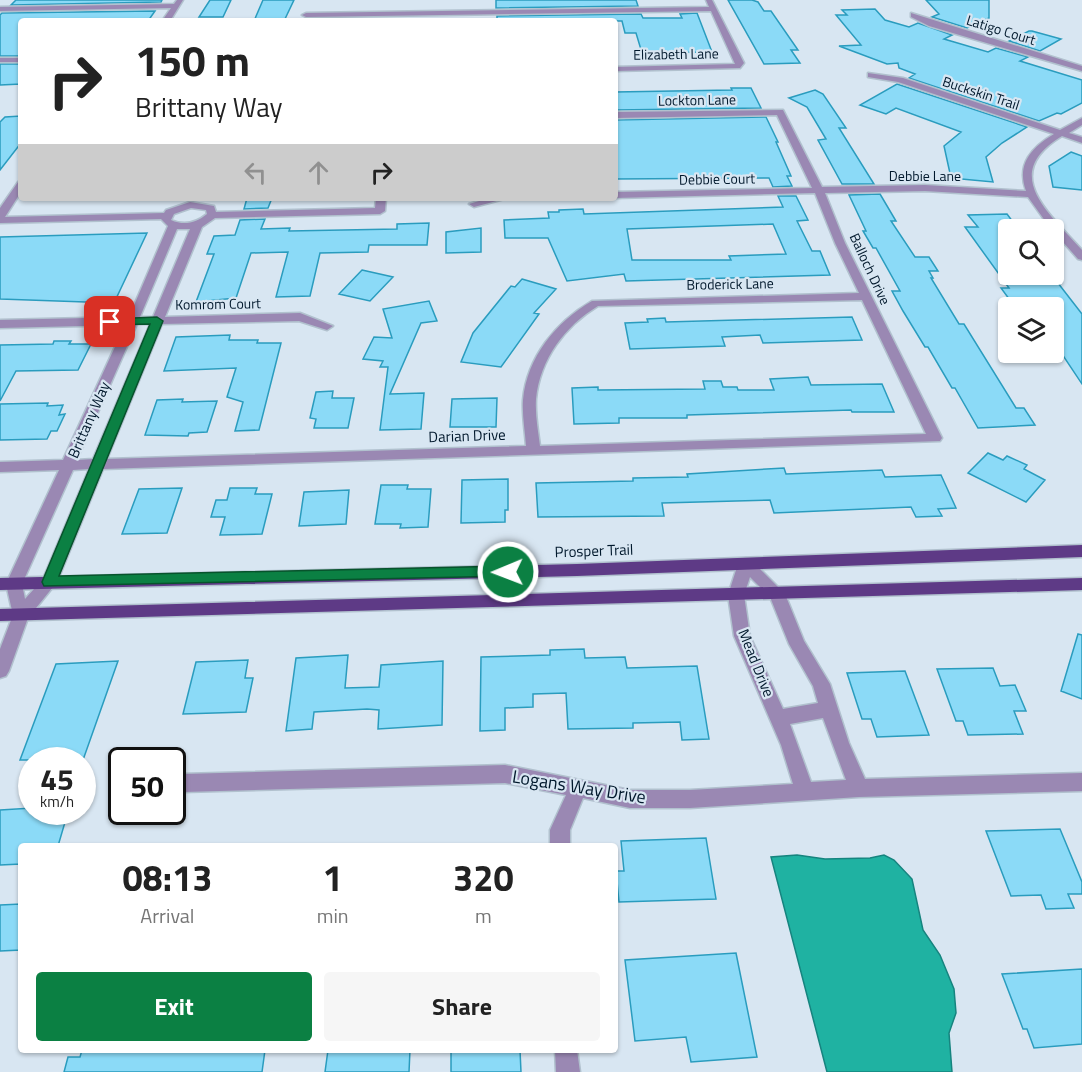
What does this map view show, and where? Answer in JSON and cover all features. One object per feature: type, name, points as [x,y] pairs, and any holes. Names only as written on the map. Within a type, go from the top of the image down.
[{"type":"main road","name":"Prosper Trail","points":[[7,584],[577,570],[1082,551]]},
{"type":"main road","points":[[0,615],[1082,584]]},
{"type":"street","points":[[306,14],[713,9],[709,0]]},
{"type":"street","points":[[0,9],[178,3]]},
{"type":"street","points":[[168,18],[178,3]]},
{"type":"street","name":"Elizabeth Lane","points":[[618,69],[737,66],[740,63],[713,9]]},
{"type":"street","name":"Latigo Court","points":[[914,15],[932,24],[1082,69]]},
{"type":"street","points":[[0,60],[18,60]]},
{"type":"street","name":"Buckskin Trail","points":[[871,75],[900,80],[1082,141]]},
{"type":"street","name":"Lockton Lane","points":[[618,115],[780,112]]},
{"type":"street","name":"Balloch Drive","points":[[780,112],[819,190],[840,243],[934,438]]},
{"type":"street","points":[[1082,121],[1040,148],[1028,162],[1025,178],[1030,194],[1082,257]]},
{"type":"street","name":"Debbie Lane","points":[[819,190],[945,188],[1030,194]]},
{"type":"street","points":[[0,218],[18,189]]},
{"type":"street","name":"Debbie Court","points":[[618,195],[819,190]]},
{"type":"street","points":[[170,221],[175,209],[199,201],[210,208],[212,215]]},
{"type":"street","points":[[0,218],[170,221],[197,225],[212,215],[380,211],[381,201]]},
{"type":"street","points":[[474,204],[488,201]]},
{"type":"street","name":"Brittany Way","points":[[7,584],[68,465],[133,321],[170,221]]},
{"type":"street","name":"Brittany Way","points":[[0,671],[21,615],[49,582],[197,225]]},
{"type":"street","name":"Broderick Lane","points":[[533,450],[530,398],[541,363],[565,326],[581,310],[596,303],[866,296]]},
{"type":"street","name":"Komrom Court","points":[[0,324],[300,317],[327,326]]},
{"type":"street","name":"Darian Drive","points":[[0,467],[934,438]]},
{"type":"street","points":[[746,564],[777,594],[797,644],[821,684],[840,743],[859,788]]},
{"type":"street","name":"Mead Drive","points":[[746,564],[736,595],[742,636],[790,745],[806,792]]},
{"type":"street","points":[[7,584],[21,615]]},
{"type":"street","points":[[778,718],[829,709]]},
{"type":"street","name":"Logans Way Drive","points":[[186,783],[505,774],[630,799],[690,799],[859,788],[1082,782]]},
{"type":"street","points":[[560,843],[560,830],[577,790]]},
{"type":"street","points":[[567,1053],[568,1072]]},
{"type":"shaded area","points":[[797,855],[825,859],[870,858],[884,855],[894,860],[912,879],[923,930],[940,955],[954,989],[956,1013],[949,1033],[952,1072],[827,1072],[771,857]]},
{"type":"building","points":[[16,0],[162,0],[161,2],[11,5]]},
{"type":"building","points":[[210,0],[231,0],[223,17],[199,17]]},
{"type":"building","points":[[263,0],[294,0],[285,18],[255,18]]},
{"type":"building","points":[[496,0],[636,0],[638,6],[496,8]]},
{"type":"building","points":[[728,0],[752,0],[758,2],[764,11],[771,11],[798,50],[791,50],[800,63],[764,64]]},
{"type":"building","points":[[926,0],[989,0],[989,18],[967,28],[932,17],[939,14]]},
{"type":"building","points":[[875,9],[885,20],[909,27],[918,23],[952,35],[944,39],[988,52],[996,48],[1028,57],[1020,61],[1082,80],[1082,103],[1061,114],[1057,113],[1039,121],[909,78],[915,74],[899,68],[898,63],[887,64],[839,46],[861,45],[836,15],[847,15],[842,10]]},
{"type":"building","points":[[155,11],[150,18],[18,18],[18,56],[0,56],[0,15],[2,13]]},
{"type":"building","points":[[697,13],[712,52],[642,53],[636,33],[625,33],[622,21],[618,21],[618,18],[497,18],[497,16],[641,14],[643,18],[682,18],[680,14]]},
{"type":"building","points":[[1029,31],[1061,39],[1040,51],[1009,41]]},
{"type":"building","points":[[0,64],[18,64],[18,84],[0,85]]},
{"type":"building","points":[[897,84],[1027,127],[1002,143],[986,157],[993,182],[951,178],[944,146],[961,132],[896,108],[886,114],[860,105]]},
{"type":"building","points":[[731,88],[751,88],[761,108],[618,110],[618,92],[732,90]]},
{"type":"building","points":[[815,90],[823,94],[846,128],[839,128],[874,184],[842,184],[818,140],[826,139],[807,107],[789,98]]},
{"type":"building","points":[[18,116],[18,147],[0,170],[0,122],[5,117]]},
{"type":"building","points":[[766,117],[791,176],[787,176],[792,186],[773,187],[769,178],[618,179],[618,120]]},
{"type":"building","points":[[1071,152],[1082,156],[1082,190],[1053,187],[1049,166]]},
{"type":"building","points":[[880,194],[896,221],[891,221],[915,257],[929,257],[938,271],[929,271],[933,278],[931,278],[959,324],[964,324],[1016,408],[1024,408],[1035,425],[978,428],[955,388],[952,388],[903,311],[892,291],[900,291],[876,248],[873,248],[863,231],[866,231],[849,195]]},
{"type":"building","points":[[778,196],[796,196],[808,220],[797,221],[812,251],[820,251],[830,275],[626,281],[624,274],[567,281],[548,238],[505,238],[504,220],[549,218],[548,212],[559,212],[559,210],[583,209],[584,214],[783,207]],"holes":[[[773,224],[786,254],[729,256],[731,260],[632,260],[627,229]]]},
{"type":"building","points":[[246,201],[271,201],[268,208],[244,209]]},
{"type":"building","points":[[1007,214],[1011,219],[998,219],[998,273],[965,227],[978,227],[968,215]]},
{"type":"building","points":[[265,219],[261,229],[290,228],[289,231],[397,229],[397,224],[429,223],[427,245],[369,245],[368,252],[320,253],[310,296],[276,297],[288,252],[251,253],[236,298],[196,302],[214,254],[207,254],[214,236],[235,235],[240,220]]},
{"type":"building","points":[[481,228],[481,252],[446,253],[446,232]]},
{"type":"building","points":[[147,233],[114,303],[0,299],[0,237]]},
{"type":"building","points":[[362,270],[393,277],[370,301],[339,294]]},
{"type":"building","points":[[522,279],[556,289],[534,313],[539,314],[501,367],[461,362],[473,333],[511,286],[515,287]]},
{"type":"building","points":[[1007,285],[1060,285],[1082,314],[1082,384],[1064,357],[1064,297],[1008,297],[1001,288],[1009,288]]},
{"type":"building","points":[[429,301],[437,321],[421,323],[390,394],[424,393],[421,429],[380,430],[388,367],[380,367],[383,361],[363,359],[374,337],[392,338],[383,309]]},
{"type":"building","points":[[852,317],[862,340],[763,343],[760,335],[722,337],[725,346],[630,349],[625,323],[648,322],[647,319],[665,318],[666,322]]},
{"type":"building","points":[[230,335],[229,340],[281,343],[259,430],[235,431],[243,402],[227,397],[236,368],[164,371],[176,337]]},
{"type":"building","points":[[54,341],[91,344],[78,370],[16,371],[0,401],[0,345],[53,344]]},
{"type":"building","points":[[808,377],[811,385],[882,384],[894,412],[852,412],[851,410],[687,415],[687,418],[619,418],[619,423],[574,424],[572,388],[598,387],[598,390],[705,389],[703,381],[721,381],[723,387],[737,387],[738,390],[774,390],[770,379]]},
{"type":"building","points":[[333,391],[332,398],[354,398],[348,428],[314,428],[316,419],[310,418],[316,392]]},
{"type":"building","points":[[497,398],[496,427],[450,427],[452,399]]},
{"type":"building","points":[[183,399],[182,402],[217,401],[207,432],[189,433],[188,436],[145,435],[157,400]]},
{"type":"building","points":[[48,403],[47,406],[63,405],[59,415],[65,414],[57,431],[51,431],[47,439],[0,440],[0,404]]},
{"type":"building","points":[[988,453],[1003,460],[1007,456],[1027,465],[1024,469],[1045,480],[1026,502],[968,473]]},
{"type":"building","points":[[784,468],[786,474],[882,470],[885,477],[941,475],[956,508],[938,509],[942,516],[916,517],[911,507],[774,513],[770,500],[662,503],[664,516],[538,517],[536,483],[633,481],[633,478],[688,477],[687,474]]},
{"type":"building","points":[[508,479],[508,510],[505,510],[505,522],[461,523],[462,480]]},
{"type":"building","points":[[381,485],[408,485],[407,489],[431,489],[428,527],[400,528],[401,524],[375,524]]},
{"type":"building","points":[[182,488],[167,533],[122,534],[139,489]]},
{"type":"building","points":[[230,488],[257,488],[255,494],[272,494],[262,534],[220,535],[225,517],[211,517],[216,500],[227,500]]},
{"type":"building","points":[[349,490],[346,524],[299,526],[304,492]]},
{"type":"building","points":[[1078,634],[1082,635],[1082,699],[1061,691]]},
{"type":"building","points":[[584,649],[585,658],[625,657],[627,668],[697,666],[709,739],[682,740],[680,722],[633,723],[633,728],[568,729],[566,693],[533,694],[533,707],[505,708],[505,730],[480,731],[481,657],[550,655],[550,650]]},
{"type":"building","points":[[348,655],[345,688],[379,687],[381,665],[443,661],[442,725],[378,729],[379,710],[367,709],[314,712],[312,729],[286,731],[296,658]]},
{"type":"building","points":[[248,660],[245,678],[253,678],[246,712],[183,714],[196,662]]},
{"type":"building","points":[[118,661],[88,747],[25,747],[56,664]]},
{"type":"building","points":[[993,668],[1000,686],[1015,685],[1026,711],[1014,711],[1023,734],[968,735],[963,721],[956,721],[937,669]]},
{"type":"building","points":[[905,671],[929,735],[877,737],[871,719],[862,719],[847,673]]},
{"type":"building","points":[[18,809],[18,825],[64,825],[59,843],[18,843],[18,864],[0,865],[0,810]]},
{"type":"building","points":[[1060,829],[1082,882],[1082,894],[1068,894],[1074,908],[1046,909],[1041,895],[1011,896],[986,831]]},
{"type":"building","points":[[706,838],[716,899],[619,902],[618,871],[624,871],[621,841]]},
{"type":"building","points":[[18,904],[18,950],[0,951],[0,905]]},
{"type":"building","points":[[736,953],[757,1057],[691,1062],[686,1037],[635,1041],[625,960]]},
{"type":"building","points":[[1082,969],[1082,1044],[1034,1048],[1027,1029],[1023,1029],[1002,974]]},
{"type":"building","points":[[81,1053],[265,1053],[262,1072],[64,1072],[68,1057],[80,1057]]},
{"type":"building","points":[[328,1053],[410,1053],[409,1072],[325,1072]]},
{"type":"building","points":[[451,1053],[520,1053],[521,1072],[451,1072]]},
{"type":"route","points":[[110,322],[157,321],[49,582],[508,572]]}]
